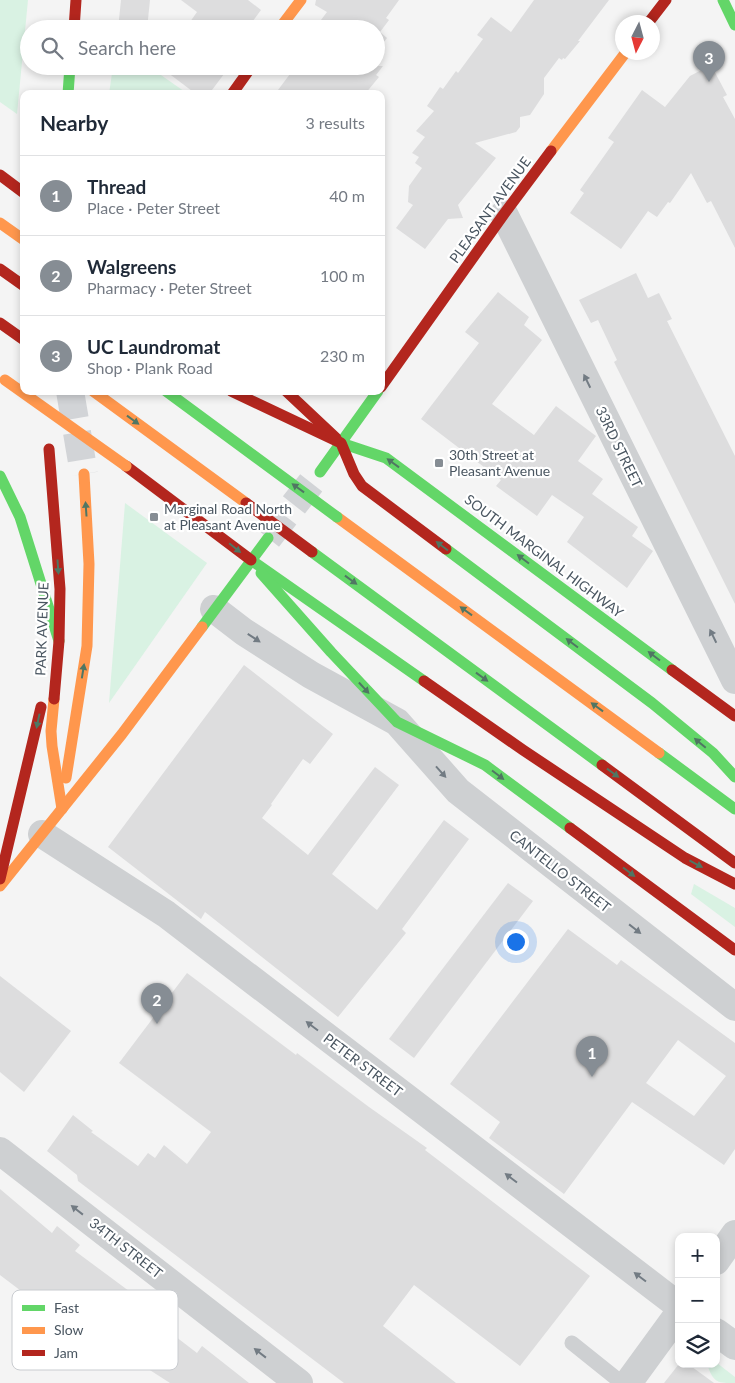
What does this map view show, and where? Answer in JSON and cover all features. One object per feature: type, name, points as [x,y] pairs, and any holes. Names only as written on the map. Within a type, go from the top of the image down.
[{"type":"main road","points":[[75,20],[76,0]]},
{"type":"main road","points":[[286,20],[300,0]]},
{"type":"main road","points":[[654,15],[666,0]]},
{"type":"main road","points":[[723,0],[735,25]]},
{"type":"main road","name":"PLEASANT AVENUE","points":[[385,381],[504,214],[620,60]]},
{"type":"main road","points":[[68,90],[69,75]]},
{"type":"main road","points":[[235,90],[246,75]]},
{"type":"main road","points":[[3,177],[20,190]]},
{"type":"main road","points":[[0,223],[20,237]]},
{"type":"main road","points":[[0,269],[20,283]]},
{"type":"main road","points":[[0,323],[20,337]]},
{"type":"main road","points":[[2,377],[20,390]]},
{"type":"main road","points":[[27,395],[126,466],[251,560],[531,756],[685,858],[735,884]]},
{"type":"main road","points":[[98,395],[735,863]]},
{"type":"main road","points":[[171,395],[735,809]]},
{"type":"main road","points":[[240,395],[341,442],[354,474],[362,486],[646,698],[713,753],[735,777]]},
{"type":"main road","name":"SOUTH MARGINAL HIGHWAY","points":[[290,395],[341,442],[386,458],[735,716]]},
{"type":"main road","points":[[320,472],[375,395]]},
{"type":"main road","name":"PARK AVENUE","points":[[49,449],[60,589],[59,640],[52,746],[62,809]]},
{"type":"main road","points":[[62,809],[87,646],[89,564],[84,474]]},
{"type":"main road","points":[[0,476],[20,518],[59,640],[45,687],[0,880]]},
{"type":"main road","points":[[0,886],[122,734],[268,538]]},
{"type":"main road","name":"CANTELLO STREET","points":[[251,560],[331,652],[396,722],[485,765],[735,950]]},
{"type":"street","name":"33RD STREET","points":[[504,214],[735,680]]},
{"type":"street","name":"CANTELLO STREET","points":[[214,610],[244,632],[311,675],[396,722],[458,791],[735,1007]]},
{"type":"street","name":"PETER STREET","points":[[42,834],[166,914],[675,1303]]},
{"type":"street","name":"34TH STREET","points":[[0,1151],[299,1383]]},
{"type":"street","points":[[720,1255],[735,1234]]},
{"type":"street","points":[[628,1383],[675,1318]]},
{"type":"street","points":[[720,1335],[735,1346]]},
{"type":"lane","points":[[572,1343],[622,1383]]},
{"type":"green space","points":[[0,0],[28,0],[26,20],[20,20],[21,75],[17,114],[0,102]]},
{"type":"green space","points":[[112,75],[161,75],[182,90],[110,90]]},
{"type":"green space","points":[[125,503],[207,563],[109,703]]},
{"type":"green space","points":[[694,884],[735,908],[735,927],[691,894]]},
{"type":"green space","points":[[720,1365],[735,1377],[735,1383],[717,1381],[708,1368],[720,1368]]},
{"type":"building","points":[[121,0],[150,0],[148,20],[119,20]]},
{"type":"building","points":[[181,0],[248,0],[261,10],[254,20],[191,20],[197,12]]},
{"type":"building","points":[[316,0],[399,0],[386,18],[389,20],[385,25],[385,20],[321,20],[327,12],[315,5]]},
{"type":"building","points":[[534,0],[609,0],[565,59],[559,58],[544,78],[544,94],[530,115],[520,117],[520,127],[516,132],[475,143],[496,158],[458,205],[463,218],[448,219],[425,249],[396,228],[413,205],[408,202],[409,186],[422,168],[415,163],[419,157],[412,153],[425,137],[416,131],[434,111],[427,106],[440,87],[443,89],[456,71],[458,73],[483,39],[477,35],[491,17],[511,32]]},
{"type":"building","points":[[711,65],[727,95],[723,97],[735,119],[735,248],[711,201],[707,203],[691,173],[670,203],[668,202],[657,217],[648,211],[621,249],[570,213],[584,193],[580,190],[614,142],[608,138],[642,90],[665,107],[690,76]]},
{"type":"building","points":[[171,75],[223,75],[212,90],[191,90]]},
{"type":"building","points":[[289,75],[376,75],[379,77],[368,90],[278,90]]},
{"type":"building","points":[[636,273],[648,298],[659,293],[672,319],[667,321],[735,456],[735,604],[614,362],[617,360],[598,320],[591,323],[579,300]]},
{"type":"building","points":[[498,292],[529,317],[524,325],[542,340],[492,404],[534,435],[556,406],[596,436],[578,461],[603,479],[592,494],[638,527],[632,536],[653,551],[627,588],[567,542],[584,517],[552,495],[537,516],[496,486],[501,480],[421,419],[479,343],[465,332]]},
{"type":"building","points":[[244,665],[333,734],[310,764],[303,759],[262,818],[308,855],[375,767],[399,785],[332,874],[377,910],[444,820],[469,839],[402,929],[406,933],[338,1017],[205,912],[201,919],[108,847]]},
{"type":"building","points":[[508,883],[533,901],[414,1058],[389,1039]]},
{"type":"building","points":[[568,929],[617,965],[621,960],[735,1043],[735,1149],[724,1165],[632,1102],[564,1194],[489,1138],[500,1122],[450,1084]],"holes":[[[678,1040],[726,1076],[694,1116],[646,1083]]]},
{"type":"building","points":[[187,973],[296,1055],[297,1053],[427,1148],[425,1150],[590,1276],[520,1366],[414,1285],[383,1326],[456,1383],[344,1383],[78,1181],[77,1175],[47,1151],[73,1115],[93,1131],[91,1132],[138,1166],[148,1153],[155,1158],[164,1145],[187,1164],[211,1132],[119,1063]]},
{"type":"building","points":[[0,976],[71,1031],[24,1092],[0,1072]]},
{"type":"building","points":[[0,1189],[52,1233],[57,1226],[80,1245],[75,1251],[128,1290],[20,1290],[0,1275]]},
{"type":"building","points":[[178,1338],[197,1353],[202,1346],[249,1383],[170,1383],[150,1370],[178,1370]]},
{"type":"building","points":[[676,1368],[693,1368],[714,1383],[664,1383]]},
{"type":"tunnel","points":[[71,395],[84,474]]},
{"type":"tunnel","points":[[268,538],[319,473]]},
{"type":"traffic: fast","points":[[723,0],[735,25]]},
{"type":"traffic: fast","points":[[68,90],[69,75]]},
{"type":"traffic: fast","points":[[171,395],[337,517]]},
{"type":"traffic: fast","points":[[320,472],[375,395]]},
{"type":"traffic: fast","points":[[341,443],[386,458],[672,670]]},
{"type":"traffic: fast","points":[[0,476],[20,517],[59,641]]},
{"type":"traffic: fast","points":[[202,627],[268,538]]},
{"type":"traffic: fast","points":[[446,549],[652,703],[713,753],[735,777]]},
{"type":"traffic: fast","points":[[312,552],[602,765]]},
{"type":"traffic: fast","points":[[251,560],[424,681]]},
{"type":"traffic: fast","points":[[261,573],[331,652],[397,722],[485,765],[570,828]]},
{"type":"traffic: fast","points":[[659,753],[735,809]]},
{"type":"traffic: slow","points":[[286,20],[301,0]]},
{"type":"traffic: slow","points":[[551,151],[620,60]]},
{"type":"traffic: slow","points":[[0,223],[20,237]]},
{"type":"traffic: slow","points":[[5,380],[20,391]]},
{"type":"traffic: slow","points":[[26,395],[126,466]]},
{"type":"traffic: slow","points":[[98,395],[246,503]]},
{"type":"traffic: slow","points":[[66,778],[87,646],[89,564],[84,474]]},
{"type":"traffic: slow","points":[[337,517],[659,753]]},
{"type":"traffic: slow","points":[[0,886],[122,734],[202,627]]},
{"type":"traffic: slow","points":[[54,699],[51,731],[52,746],[62,809]]},
{"type":"traffic: jam","points":[[75,20],[76,0]]},
{"type":"traffic: jam","points":[[654,15],[666,0]]},
{"type":"traffic: jam","points":[[235,90],[246,75]]},
{"type":"traffic: jam","points":[[385,381],[551,151]]},
{"type":"traffic: jam","points":[[0,175],[20,190]]},
{"type":"traffic: jam","points":[[0,269],[20,283]]},
{"type":"traffic: jam","points":[[0,323],[20,337]]},
{"type":"traffic: jam","points":[[239,395],[341,443],[354,474],[362,486],[446,549]]},
{"type":"traffic: jam","points":[[290,395],[336,438]]},
{"type":"traffic: jam","points":[[49,449],[60,589],[59,641],[54,699]]},
{"type":"traffic: jam","points":[[126,466],[251,560]]},
{"type":"traffic: jam","points":[[246,503],[312,552]]},
{"type":"traffic: jam","points":[[672,670],[735,716]]},
{"type":"traffic: jam","points":[[424,681],[523,750],[685,858],[735,884]]},
{"type":"traffic: jam","points":[[0,879],[41,707]]},
{"type":"traffic: jam","points":[[602,765],[735,863]]},
{"type":"traffic: jam","points":[[570,828],[735,950]]},
{"type":"place","name":"UC Laundromat","points":[[709,82]]},
{"type":"place","name":"30th Street at Pleasant Avenue","points":[[439,463]]},
{"type":"place","name":"Marginal Road North at Pleasant Avenue","points":[[154,517]]},
{"type":"place","name":"Walgreens","points":[[157,1024]]},
{"type":"place","name":"Thread","points":[[592,1077]]}]
